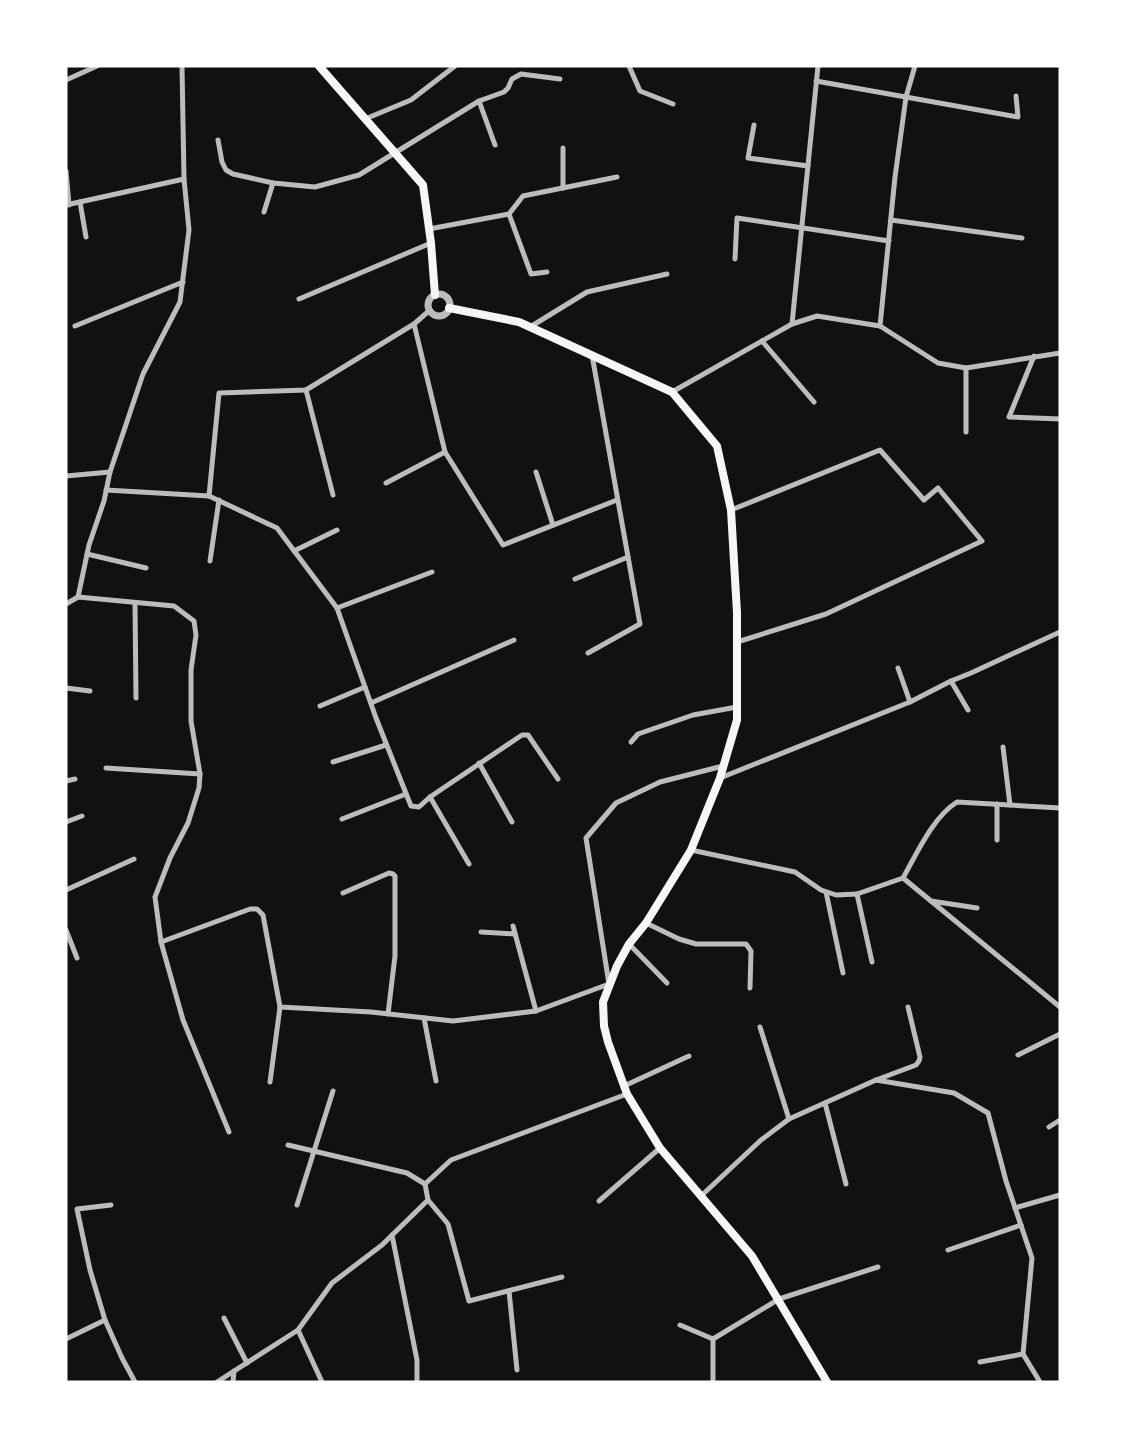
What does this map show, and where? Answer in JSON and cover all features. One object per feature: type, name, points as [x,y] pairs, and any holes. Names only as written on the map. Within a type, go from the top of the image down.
[{"type":"main road","points":[[319,66],[423,185],[431,243],[435,295]]},
{"type":"main road","points":[[449,308],[519,322],[672,392],[717,446],[731,510],[737,613],[737,720],[720,778],[691,850],[646,924],[629,944],[616,966],[603,1002],[604,1026],[627,1094],[660,1148],[752,1256],[827,1382]]},
{"type":"street","points":[[66,80],[96,66]]},
{"type":"street","points":[[78,597],[87,554],[110,472],[143,374],[180,302],[188,230],[184,179],[182,66]]},
{"type":"street","points":[[365,119],[411,100],[455,66]]},
{"type":"street","points":[[629,66],[640,91],[674,104]]},
{"type":"street","points":[[792,324],[818,66]]},
{"type":"street","points":[[880,326],[906,97],[915,66]]},
{"type":"street","points":[[218,140],[222,162],[226,170],[233,174],[273,182],[315,187],[360,175],[394,152],[479,101],[504,92],[512,79],[521,74],[560,79]]},
{"type":"street","points":[[816,81],[1018,117],[1016,96]]},
{"type":"street","points":[[479,101],[495,145]]},
{"type":"street","points":[[754,125],[748,158],[808,166]]},
{"type":"street","points":[[562,148],[563,188]]},
{"type":"street","points":[[66,171],[68,205],[184,179]]},
{"type":"street","points":[[429,229],[509,214],[522,196],[617,177]]},
{"type":"street","points":[[264,212],[273,182]]},
{"type":"street","points":[[80,202],[86,237]]},
{"type":"street","points":[[509,214],[531,274],[548,272]]},
{"type":"street","points":[[735,259],[738,218],[889,241]]},
{"type":"street","points":[[891,220],[1022,238]]},
{"type":"street","points":[[299,299],[431,243]]},
{"type":"street","points":[[530,327],[587,292],[668,274]]},
{"type":"street","points":[[75,326],[182,282]]},
{"type":"street","points":[[441,294],[450,302],[449,308],[446,313],[434,314],[428,304],[430,298],[441,294]]},
{"type":"street","points":[[209,496],[219,393],[306,390],[414,324],[430,310]]},
{"type":"street","points":[[672,392],[792,324],[817,316],[880,326],[938,363],[966,368],[1060,353]]},
{"type":"street","points":[[414,324],[445,452],[503,545],[617,500]]},
{"type":"street","points":[[762,341],[814,402]]},
{"type":"street","points":[[588,654],[640,624],[592,356]]},
{"type":"street","points":[[1034,356],[1009,417],[1060,419]]},
{"type":"street","points":[[966,368],[966,432]]},
{"type":"street","points":[[306,390],[333,495]]},
{"type":"street","points":[[731,510],[880,450],[924,500],[938,488],[982,541],[826,614],[737,642]]},
{"type":"street","points":[[386,483],[445,452]]},
{"type":"street","points":[[66,476],[110,472]]},
{"type":"street","points":[[536,472],[554,525]]},
{"type":"street","points":[[106,490],[209,496],[276,528],[337,608],[410,806],[419,807],[430,797],[479,763],[526,734],[558,780]]},
{"type":"street","points":[[210,561],[219,500]]},
{"type":"street","points":[[294,551],[337,530]]},
{"type":"street","points":[[87,554],[146,568]]},
{"type":"street","points":[[575,579],[628,557]]},
{"type":"street","points":[[337,608],[432,572]]},
{"type":"street","points":[[66,604],[78,597],[174,606],[194,622],[196,635],[191,670],[191,721],[200,774],[199,788],[188,823],[170,858],[155,897],[161,942],[183,1020],[229,1132]]},
{"type":"street","points":[[135,603],[136,698]]},
{"type":"street","points":[[720,778],[910,702],[951,680],[971,673],[1060,632]]},
{"type":"street","points":[[371,703],[514,640]]},
{"type":"street","points":[[898,668],[910,702]]},
{"type":"street","points":[[951,680],[968,710]]},
{"type":"street","points":[[320,706],[365,687]]},
{"type":"street","points":[[66,688],[90,691]]},
{"type":"street","points":[[631,742],[638,734],[693,715],[737,707]]},
{"type":"street","points":[[333,762],[386,744]]},
{"type":"street","points":[[1002,747],[1010,805]]},
{"type":"street","points":[[479,763],[512,822]]},
{"type":"street","points":[[280,1007],[453,1020],[536,1011],[609,984],[586,838],[616,803],[660,782],[723,766]]},
{"type":"street","points":[[106,768],[200,774]]},
{"type":"street","points":[[66,781],[75,779]]},
{"type":"street","points":[[342,819],[406,794]]},
{"type":"street","points":[[430,797],[469,864]]},
{"type":"street","points":[[691,850],[795,872],[826,892],[836,895],[858,894],[903,878],[928,833],[950,807],[957,802],[1060,808]]},
{"type":"street","points":[[997,804],[997,840]]},
{"type":"street","points":[[66,822],[82,816]]},
{"type":"street","points":[[66,890],[134,858]]},
{"type":"street","points":[[343,893],[389,873],[395,876],[395,956],[388,1014]]},
{"type":"street","points":[[903,878],[1060,1008]]},
{"type":"street","points":[[826,892],[842,973]]},
{"type":"street","points":[[858,894],[872,962]]},
{"type":"street","points":[[931,901],[977,908]]},
{"type":"street","points":[[161,942],[250,909],[257,909],[263,915],[280,1007],[270,1082]]},
{"type":"street","points":[[646,924],[679,939],[696,944],[746,944],[751,951],[750,988]]},
{"type":"street","points":[[512,926],[536,1011]]},
{"type":"street","points":[[66,930],[77,958]]},
{"type":"street","points":[[481,932],[515,934]]},
{"type":"street","points":[[629,944],[667,983]]},
{"type":"street","points":[[701,1196],[761,1140],[790,1119],[876,1080],[916,1065],[919,1061],[908,1007]]},
{"type":"street","points":[[424,1018],[436,1082]]},
{"type":"street","points":[[760,1027],[790,1119]]},
{"type":"street","points":[[1018,1055],[1060,1034]]},
{"type":"street","points":[[624,1086],[690,1056]]},
{"type":"street","points":[[876,1080],[954,1093],[988,1113],[1015,1208],[1032,1258],[1023,1354],[1040,1382]]},
{"type":"street","points":[[297,1205],[333,1091]]},
{"type":"street","points":[[425,1184],[452,1160],[627,1094]]},
{"type":"street","points":[[825,1103],[846,1184]]},
{"type":"street","points":[[1048,1127],[1060,1120]]},
{"type":"street","points":[[288,1145],[407,1173],[425,1184],[428,1200],[448,1224],[469,1301],[562,1277]]},
{"type":"street","points":[[599,1200],[660,1148]]},
{"type":"street","points":[[1015,1208],[1060,1195]]},
{"type":"street","points":[[217,1382],[298,1330],[332,1283],[382,1245],[428,1200]]},
{"type":"street","points":[[112,1204],[77,1209],[90,1270],[105,1320],[135,1382]]},
{"type":"street","points":[[948,1250],[1021,1225]]},
{"type":"street","points":[[392,1235],[417,1360],[416,1382]]},
{"type":"street","points":[[713,1339],[779,1299],[878,1267]]},
{"type":"street","points":[[508,1291],[517,1370]]},
{"type":"street","points":[[224,1318],[247,1363]]},
{"type":"street","points":[[66,1339],[105,1320]]},
{"type":"street","points":[[680,1325],[713,1339]]},
{"type":"street","points":[[298,1330],[322,1382]]},
{"type":"street","points":[[713,1339],[713,1382]]},
{"type":"street","points":[[980,1362],[1023,1354]]},
{"type":"street","points":[[233,1382],[234,1371]]}]
